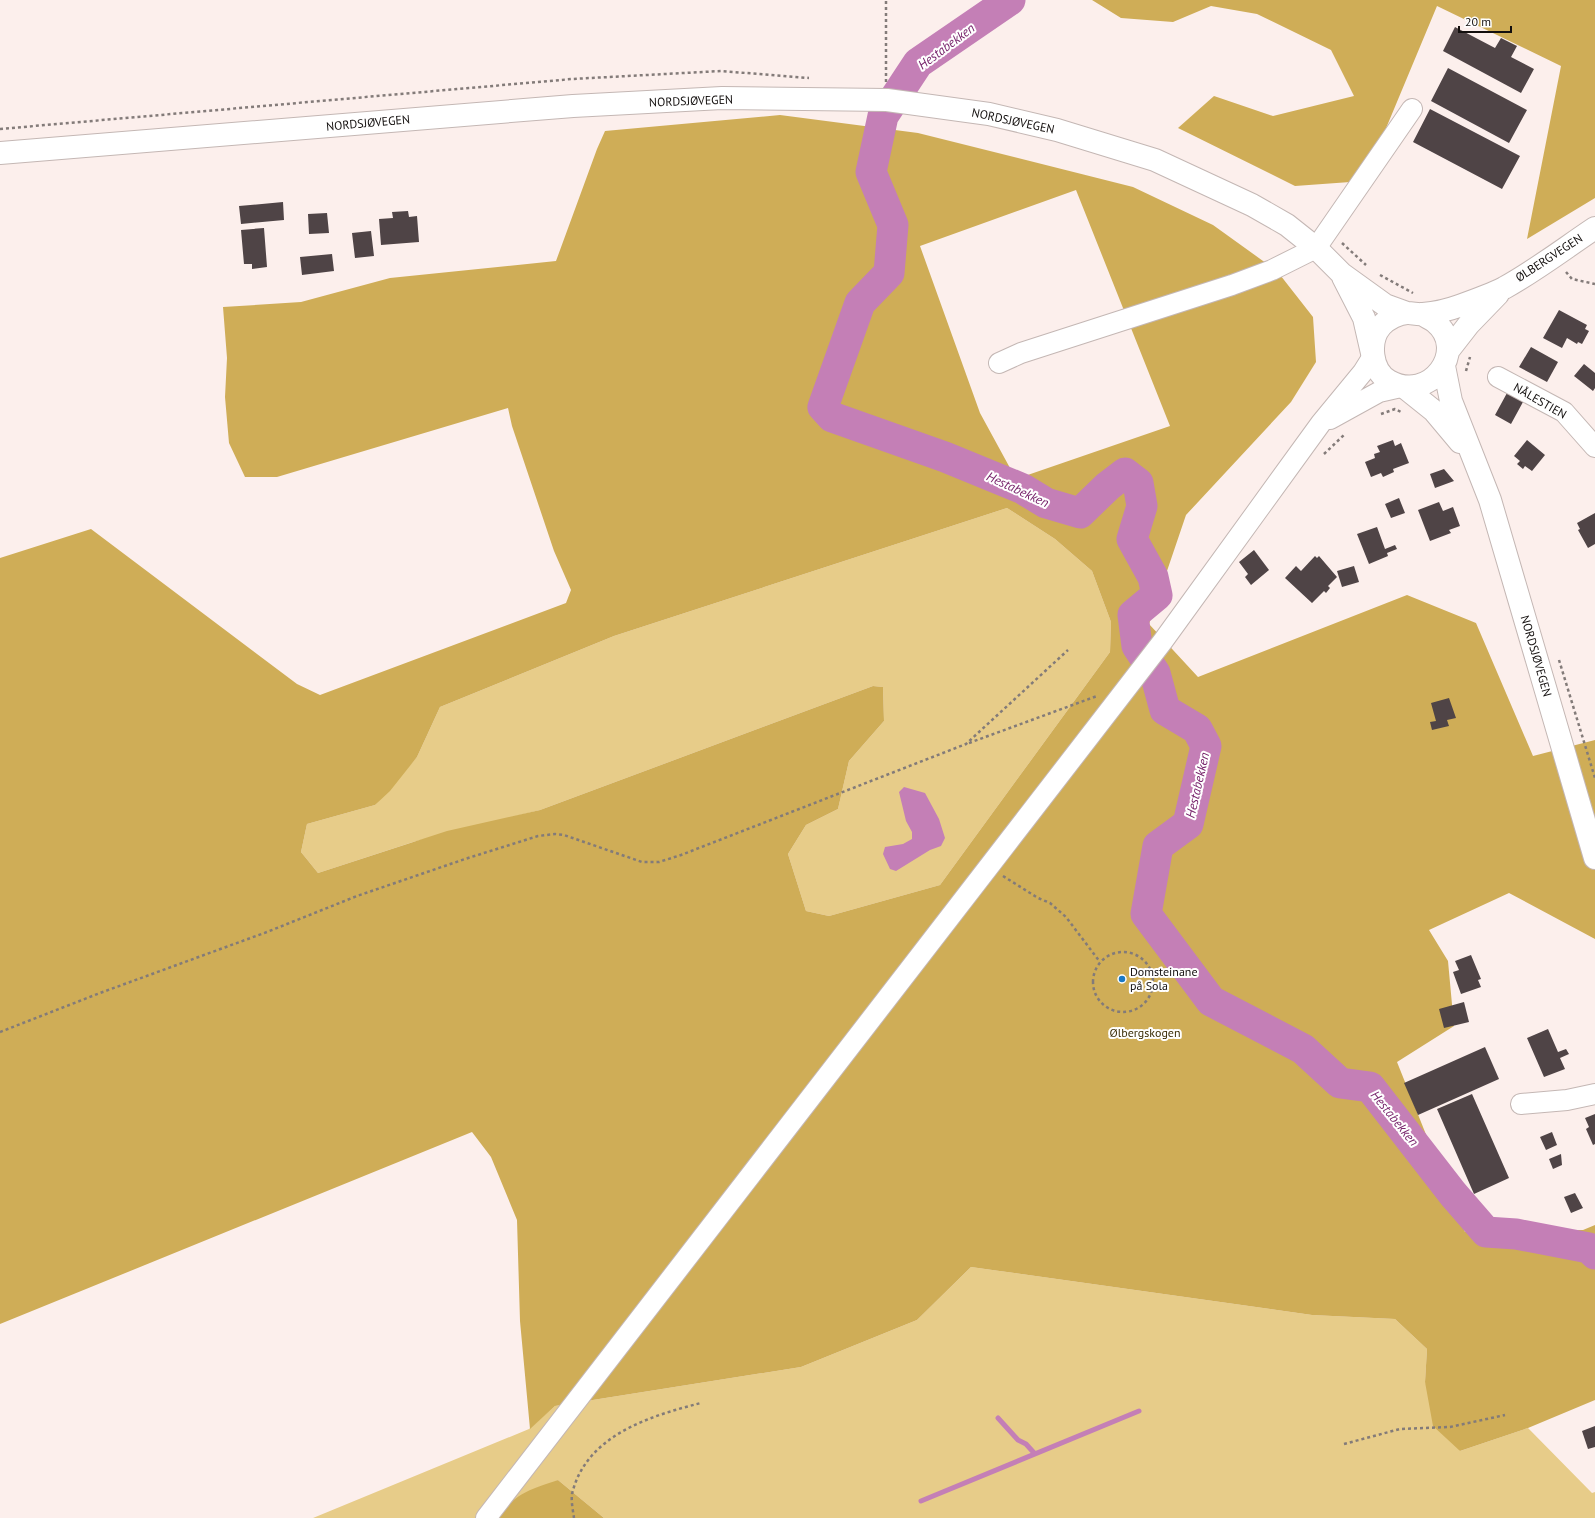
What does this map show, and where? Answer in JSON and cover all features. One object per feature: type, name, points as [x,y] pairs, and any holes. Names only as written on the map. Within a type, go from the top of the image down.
[{"type":"main road","name":"NORDSJØVEGEN","points":[[0,153],[573,106],[888,89],[1057,130],[1155,160],[1252,205],[1287,225],[1322,239],[1342,274],[1364,318],[1373,355]]},
{"type":"main road","name":"ØLBERGVEGEN","points":[[1415,307],[1458,307],[1503,288],[1595,228]]},
{"type":"main road","name":"NORDSJØVEGEN","points":[[1342,274],[1385,305],[1415,307]]},
{"type":"main road","name":"ØLBERGVEGEN","points":[[1446,359],[1469,324],[1503,288]]},
{"type":"main road","points":[[1415,307],[1436,322],[1445,335],[1446,359],[1434,379],[1420,386],[1403,387],[1388,381],[1378,370],[1373,355],[1374,338],[1381,326],[1393,316],[1415,307]]},
{"type":"main road","name":"NORDSJØVEGEN","points":[[1446,359],[1451,401],[1490,500],[1595,858]]},
{"type":"main road","name":"NORDSJØVEGEN","points":[[1403,387],[1434,410],[1472,457]]},
{"type":"street","points":[[999,363],[1021,353],[1232,285],[1272,270],[1322,239],[1412,109]]},
{"type":"street","points":[[486,1518],[993,869],[1321,423],[1363,372],[1373,355]]},
{"type":"street","name":"NÅLESTIEN","points":[[1498,377],[1564,412],[1595,447]]},
{"type":"street","points":[[1321,423],[1379,392],[1403,387]]},
{"type":"street","points":[[1521,1104],[1567,1100],[1595,1094]]},
{"type":"path","points":[[886,0],[888,89]]},
{"type":"path","points":[[0,130],[572,79],[721,71],[815,78]]},
{"type":"path","points":[[1322,239],[1368,267]]},
{"type":"path","points":[[1564,268],[1572,279],[1595,284]]},
{"type":"path","points":[[1373,272],[1415,307]]},
{"type":"path","points":[[1466,379],[1466,372],[1471,352]]},
{"type":"path","points":[[1380,414],[1395,409],[1408,414]]},
{"type":"path","points":[[1322,456],[1347,431]]},
{"type":"path","points":[[966,744],[1068,650]]},
{"type":"path","points":[[1558,656],[1595,778]]},
{"type":"path","points":[[0,1032],[267,932],[357,896],[521,840],[538,836],[556,834],[564,835],[642,862],[659,862],[715,842],[966,744],[1107,692],[1127,687]]},
{"type":"path","points":[[993,869],[1038,898],[1050,903],[1066,917],[1100,962]]},
{"type":"path","points":[[1123,952],[1138,955],[1148,964],[1153,974],[1152,990],[1145,1002],[1129,1012],[1119,1012],[1104,1005],[1095,994],[1093,980],[1100,962],[1111,954],[1123,952]]},
{"type":"path","points":[[574,1518],[572,1495],[580,1474],[595,1452],[619,1433],[639,1422],[701,1403]]},
{"type":"path","points":[[1344,1444],[1400,1429],[1450,1427],[1505,1415]]},
{"type":"shaded area","points":[[1007,508],[1055,539],[1092,571],[1111,622],[1110,652],[940,885],[829,916],[806,911],[788,854],[806,825],[838,809],[849,761],[884,721],[883,687],[873,686],[540,810],[413,842],[318,873],[301,852],[307,824],[375,805],[417,757],[440,707],[614,636]]},
{"type":"shaded area","points":[[904,787],[925,793],[939,819],[945,838],[941,846],[930,850],[896,871],[890,869],[883,854],[885,847],[903,844],[912,839],[912,832],[906,821],[899,792]]},
{"type":"shaded area","points":[[971,1267],[1312,1315],[1395,1319],[1427,1349],[1425,1382],[1460,1451],[1528,1428],[1592,1493],[1595,1492],[1595,1518],[604,1518],[558,1480],[498,1518],[313,1518],[529,1429],[555,1406],[801,1367],[917,1320]]},
{"type":"green space","points":[[1092,0],[1595,0],[1595,198],[1527,239],[1561,66],[1437,6],[1364,181],[1295,186],[1178,128],[1214,96],[1273,116],[1354,96],[1331,50],[1257,14],[1211,6],[1173,22],[1121,18]]},
{"type":"green space","name":"Ølbergskogen","points":[[780,115],[918,133],[1133,187],[1213,225],[1277,271],[1313,317],[1316,362],[1291,402],[1186,515],[1149,624],[1198,677],[1407,595],[1476,623],[1533,756],[1595,740],[1595,939],[1509,893],[1429,930],[1448,961],[1454,1026],[1397,1062],[1465,1232],[1583,1230],[1595,1225],[1595,1400],[1528,1428],[1460,1451],[1433,1426],[1425,1382],[1427,1349],[1395,1319],[1312,1315],[971,1267],[917,1320],[801,1367],[555,1406],[530,1429],[520,1321],[517,1220],[491,1157],[472,1132],[0,1324],[0,558],[91,529],[297,684],[320,695],[566,603],[571,590],[554,551],[512,426],[508,408],[277,477],[245,477],[229,443],[225,397],[227,358],[223,307],[301,302],[390,278],[556,261],[605,131]],"holes":[[[1076,190],[1170,426],[1016,479],[980,413],[920,246]],[[1007,508],[1055,539],[1092,571],[1111,622],[1110,652],[940,885],[829,916],[806,911],[788,854],[806,825],[838,809],[849,761],[884,721],[883,687],[873,686],[540,810],[447,831],[318,873],[301,852],[307,824],[375,805],[390,791],[417,757],[440,707],[614,636]]]},
{"type":"green space","points":[[558,1480],[604,1518],[498,1518],[511,1502],[524,1493]]},
{"type":"building","points":[[1455,27],[1495,48],[1501,38],[1517,46],[1511,57],[1534,69],[1521,93],[1443,51]]},
{"type":"building","points":[[1448,68],[1527,110],[1509,143],[1431,101]]},
{"type":"building","points":[[1430,109],[1520,156],[1502,189],[1413,142]]},
{"type":"building","points":[[283,202],[284,220],[241,224],[239,206]]},
{"type":"building","points":[[408,211],[409,217],[417,216],[419,242],[381,245],[379,219],[393,218],[392,212]]},
{"type":"building","points":[[327,213],[329,233],[309,234],[308,214]]},
{"type":"building","points":[[264,228],[267,267],[252,269],[252,264],[244,264],[241,230]]},
{"type":"building","points":[[371,231],[374,256],[355,258],[352,233]]},
{"type":"building","points":[[332,254],[334,271],[302,275],[300,257]]},
{"type":"building","points":[[1559,310],[1587,325],[1585,329],[1589,331],[1582,344],[1578,342],[1577,344],[1567,338],[1562,348],[1543,338]]},
{"type":"building","points":[[1531,347],[1558,362],[1547,382],[1519,367]]},
{"type":"building","points":[[1584,364],[1595,373],[1595,388],[1593,391],[1574,376]]},
{"type":"building","points":[[1507,393],[1523,402],[1511,424],[1495,415]]},
{"type":"building","points":[[1393,440],[1395,446],[1401,443],[1409,463],[1393,469],[1394,472],[1383,477],[1381,473],[1371,477],[1365,462],[1375,458],[1374,454],[1380,452],[1377,446]]},
{"type":"building","points":[[1527,440],[1545,455],[1532,471],[1525,466],[1523,469],[1517,464],[1520,461],[1514,456]]},
{"type":"building","points":[[1444,469],[1454,481],[1435,488],[1430,474]]},
{"type":"building","points":[[1399,498],[1405,513],[1391,518],[1385,504]]},
{"type":"building","points":[[1439,502],[1443,511],[1453,507],[1460,526],[1449,530],[1451,533],[1430,541],[1418,510]]},
{"type":"building","points":[[1595,513],[1595,544],[1588,548],[1578,530],[1580,529],[1577,523]]},
{"type":"building","points":[[1377,527],[1385,549],[1395,545],[1397,549],[1387,553],[1388,556],[1369,564],[1357,534]]},
{"type":"building","points":[[1254,550],[1269,570],[1251,585],[1245,577],[1248,574],[1239,562]]},
{"type":"building","points":[[1315,556],[1317,558],[1319,556],[1337,577],[1328,586],[1330,588],[1326,593],[1324,591],[1312,603],[1285,578],[1296,566],[1301,571]]},
{"type":"building","points":[[1354,566],[1359,582],[1342,587],[1337,571]]},
{"type":"building","points":[[1449,698],[1456,718],[1447,720],[1449,726],[1432,730],[1430,722],[1436,721],[1431,703]]},
{"type":"building","points":[[1471,955],[1481,979],[1478,980],[1481,987],[1461,994],[1453,972],[1459,970],[1455,961]]},
{"type":"building","points":[[1464,1002],[1469,1022],[1444,1028],[1439,1009]]},
{"type":"building","points":[[1548,1029],[1558,1052],[1566,1049],[1569,1054],[1560,1058],[1565,1069],[1544,1077],[1527,1038]]},
{"type":"building","points":[[1485,1047],[1499,1079],[1418,1115],[1404,1083]]},
{"type":"building","points":[[1472,1094],[1509,1178],[1474,1194],[1437,1109]]},
{"type":"building","points":[[1595,1114],[1595,1144],[1593,1145],[1586,1129],[1589,1127],[1585,1118]]},
{"type":"building","points":[[1552,1132],[1557,1145],[1546,1150],[1540,1137]]},
{"type":"building","points":[[1561,1154],[1562,1165],[1553,1169],[1549,1159]]},
{"type":"building","points":[[1575,1193],[1583,1208],[1571,1213],[1564,1197]]},
{"type":"building","points":[[1595,1426],[1595,1447],[1588,1449],[1582,1431]]},
{"type":"waterway","name":"Hestabekken","points":[[1010,0],[918,63],[883,116],[871,172],[893,225],[889,273],[860,303],[823,407],[832,417],[945,457],[1023,489],[1046,503],[1080,513],[1108,486],[1125,473],[1138,483],[1142,506],[1132,539],[1153,577],[1157,595],[1133,615],[1137,646],[1155,673],[1165,710],[1197,729],[1206,746],[1188,824],[1158,846],[1146,914],[1211,1001],[1303,1049],[1340,1083],[1370,1087],[1453,1194],[1486,1232],[1516,1234],[1589,1248],[1595,1254]]},
{"type":"waterway","points":[[921,1501],[1139,1411]]},
{"type":"waterway","points":[[998,1418],[1018,1440],[1026,1444],[1035,1454]]},
{"type":"place","name":"Domsteinane på Sola","points":[[1122,979]]}]
